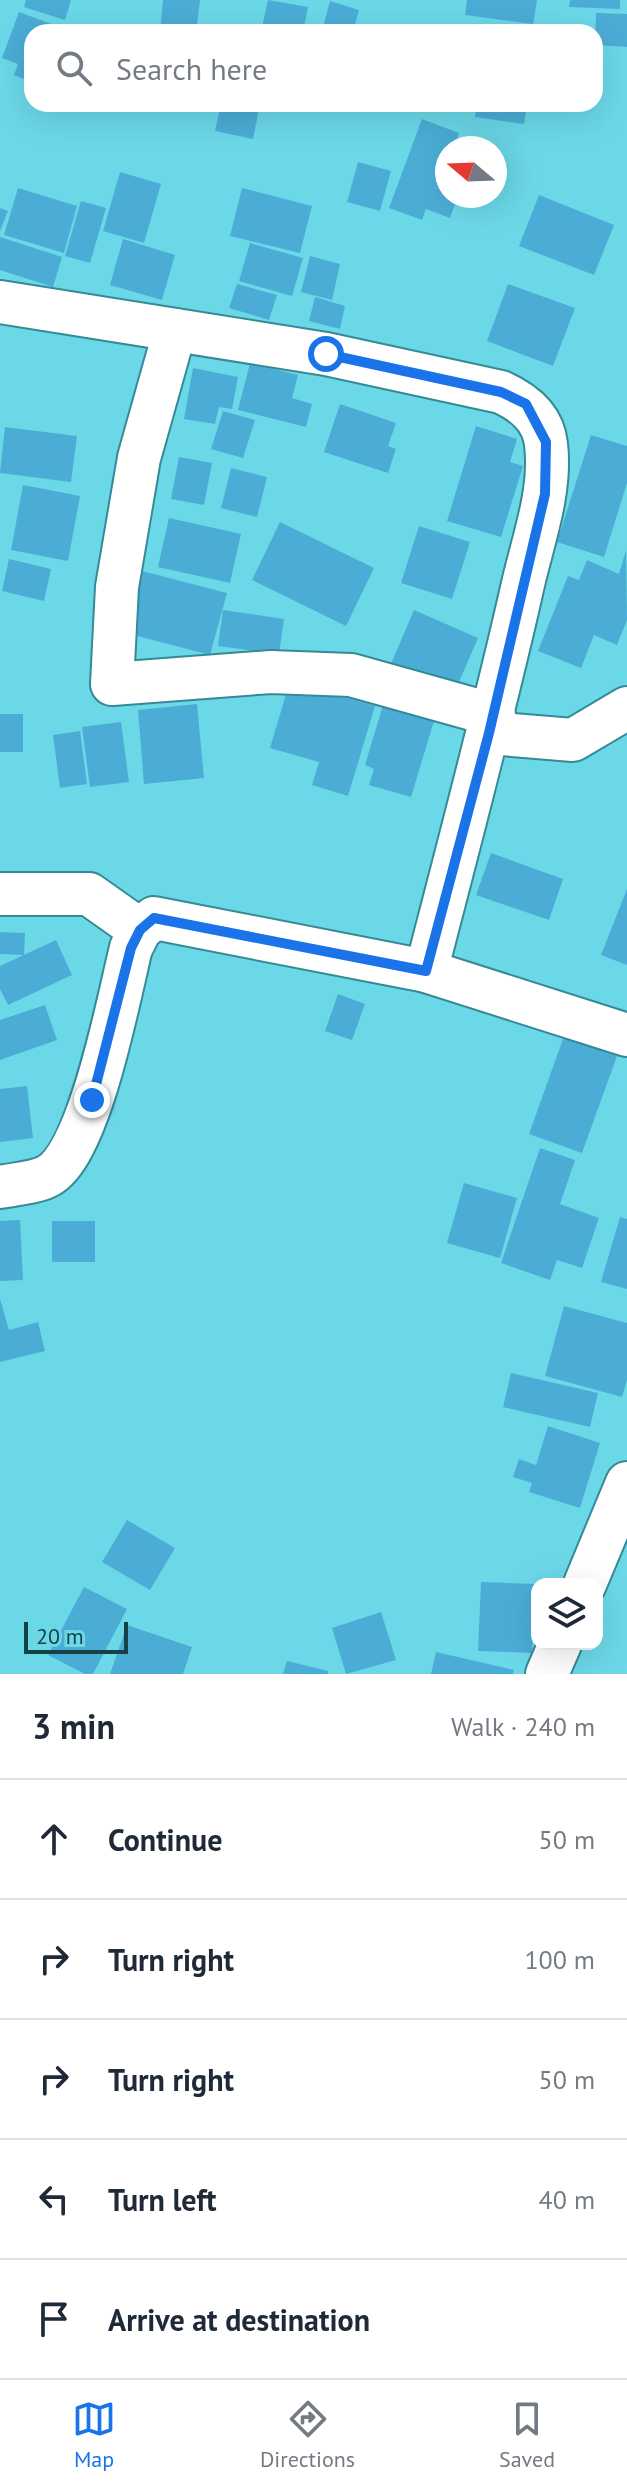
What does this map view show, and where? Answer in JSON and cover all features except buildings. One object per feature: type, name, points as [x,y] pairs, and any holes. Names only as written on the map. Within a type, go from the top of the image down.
[{"type":"street","points":[[0,302],[326,354],[501,392],[526,404],[546,442],[545,494],[491,724],[426,971]]},
{"type":"street","points":[[175,330],[139,458],[117,587],[112,684],[271,672],[351,675],[491,724],[573,740],[627,708]]},
{"type":"street","points":[[0,894],[89,894],[140,930]]},
{"type":"street","points":[[0,1187],[48,1176],[70,1157],[92,1100],[131,948],[140,930],[154,918],[426,971],[627,1035]]},
{"type":"street","points":[[587,1578],[627,1483]]},
{"type":"street","points":[[547,1674],[557,1650]]},
{"type":"route","points":[[92,1100],[131,948],[140,930],[154,918],[426,971],[489,733],[545,494],[546,442],[526,404],[501,392],[326,354]]}]
